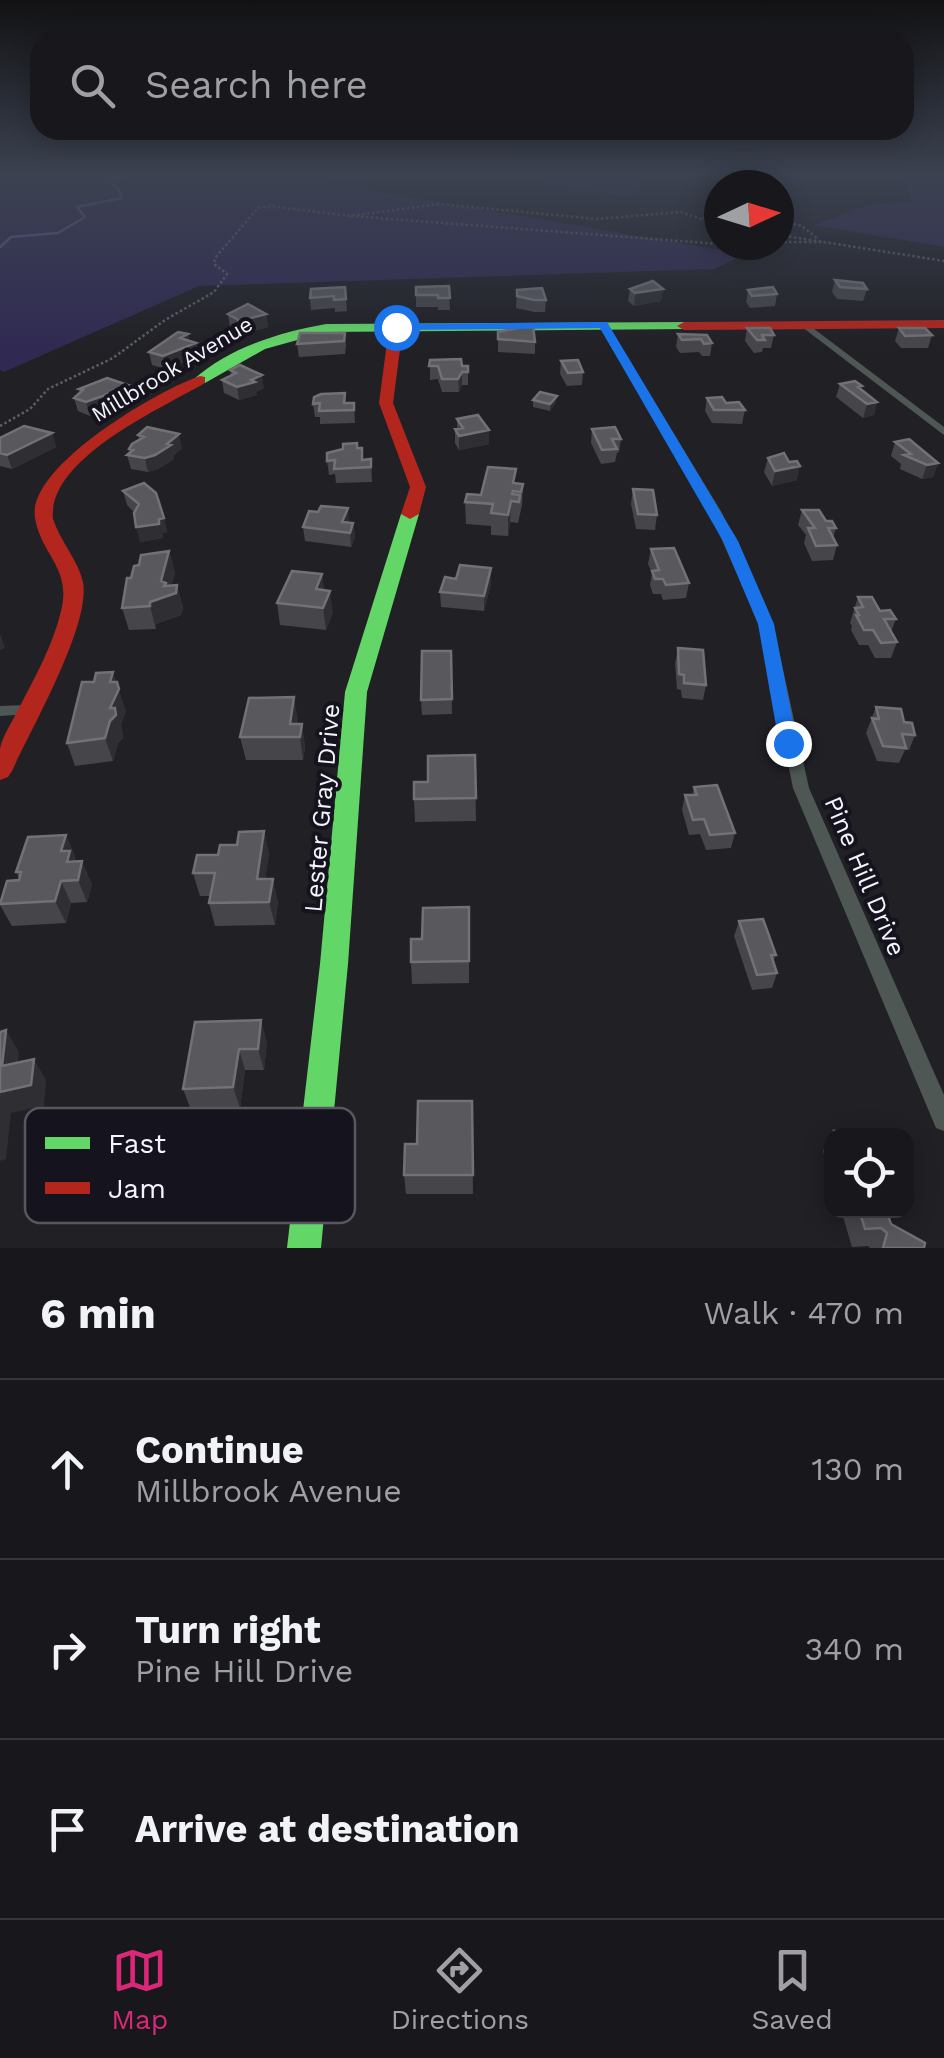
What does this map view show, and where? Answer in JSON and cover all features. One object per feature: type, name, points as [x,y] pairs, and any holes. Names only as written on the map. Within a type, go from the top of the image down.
[{"type":"street","name":"Millbrook Avenue","points":[[0,770],[67,623],[74,594],[71,568],[46,526],[43,508],[54,478],[87,450],[272,339],[306,330],[396,327],[944,324]]},
{"type":"street","name":"Pine Hill Drive","points":[[603,325],[716,513],[766,624],[788,743],[801,788],[944,1120]]},
{"type":"street","points":[[805,325],[944,432]]},
{"type":"street","name":"Lester Gray Drive","points":[[319,1108],[356,692],[418,487],[407,450],[388,418],[386,403],[396,327]]},
{"type":"street","points":[[0,711],[26,710]]},
{"type":"street","name":"Lester Gray Drive","points":[[304,1248],[307,1223]]},
{"type":"path","points":[[0,426],[30,409],[48,389],[113,358],[218,289],[227,274],[214,264],[214,258],[234,233]]},
{"type":"path","points":[[577,233],[704,243]]},
{"type":"path","points":[[812,233],[823,241]]},
{"type":"path","points":[[794,237],[944,261]]},
{"type":"path","points":[[794,243],[823,241]]},
{"type":"shaded area","points":[[0,233],[623,233],[704,247],[704,260],[733,260],[714,269],[199,286],[4,372],[0,370]]},
{"type":"shaded area","points":[[863,233],[944,233],[944,247]]},
{"type":"building","points":[[835,280],[863,283],[867,289],[840,287]]},
{"type":"building","points":[[653,281],[663,289],[635,293],[630,289]]},
{"type":"building","points":[[449,286],[450,298],[416,295],[416,287]]},
{"type":"building","points":[[345,287],[346,299],[310,298],[311,289]]},
{"type":"building","points":[[773,287],[777,294],[752,296],[748,290]]},
{"type":"building","points":[[542,288],[546,300],[517,296],[517,290]]},
{"type":"building","points":[[248,304],[266,314],[240,321],[228,314]]},
{"type":"building","points":[[533,325],[535,342],[498,339],[498,332]]},
{"type":"building","points":[[747,328],[770,328],[774,335],[762,335],[765,340],[757,340]]},
{"type":"building","points":[[899,328],[925,328],[932,335],[905,336]]},
{"type":"building","points":[[178,332],[188,334],[180,338],[196,343],[163,356],[149,352]]},
{"type":"building","points":[[300,333],[345,333],[344,341],[297,344]]},
{"type":"building","points":[[678,334],[707,335],[712,343],[682,340]]},
{"type":"building","points":[[461,359],[468,372],[462,372],[458,379],[442,379],[438,366],[429,366],[430,360]]},
{"type":"building","points":[[578,360],[583,372],[568,373],[561,361]]},
{"type":"building","points":[[240,365],[262,375],[251,380],[255,382],[237,387],[222,380],[236,373],[230,370]]},
{"type":"building","points":[[107,378],[131,386],[86,402],[74,398],[83,390],[79,389]]},
{"type":"building","points":[[855,381],[877,402],[867,404],[840,384]]},
{"type":"building","points":[[540,392],[557,396],[550,404],[533,400]]},
{"type":"building","points":[[345,393],[344,403],[354,403],[354,410],[319,411],[320,403],[313,404],[314,397],[321,394]]},
{"type":"building","points":[[722,397],[726,403],[739,402],[745,410],[714,410],[707,398]]},
{"type":"building","points":[[478,415],[489,430],[459,436],[455,429],[463,428],[457,419]]},
{"type":"building","points":[[24,426],[52,433],[7,455],[0,453],[0,438]]},
{"type":"building","points":[[147,427],[179,434],[167,444],[171,445],[155,455],[127,455],[133,450],[129,449],[132,444],[144,437],[138,435]]},
{"type":"building","points":[[615,427],[621,439],[612,439],[617,449],[602,450],[592,429]]},
{"type":"building","points":[[909,439],[938,463],[927,465],[904,455],[911,454],[895,442]]},
{"type":"building","points":[[357,443],[357,448],[362,448],[362,460],[371,459],[371,467],[334,469],[335,460],[327,461],[327,453],[343,449],[343,444]]},
{"type":"building","points":[[784,453],[789,462],[797,461],[800,466],[775,471],[768,458]]},
{"type":"building","points":[[488,467],[516,469],[513,483],[523,484],[521,492],[513,491],[512,494],[520,495],[519,502],[511,501],[508,515],[491,513],[493,504],[465,502],[467,494],[481,495]]},
{"type":"building","points":[[144,483],[156,493],[164,518],[159,519],[159,524],[136,527],[134,513],[139,504],[123,491]]},
{"type":"building","points":[[633,489],[653,490],[657,515],[638,514]]},
{"type":"building","points":[[321,506],[348,508],[342,522],[353,523],[350,533],[303,527],[309,511],[318,512]]},
{"type":"building","points":[[802,510],[819,510],[826,521],[832,521],[836,528],[828,528],[837,545],[816,546],[808,528],[815,528]]},
{"type":"building","points":[[674,548],[689,583],[666,585],[663,579],[655,579],[652,571],[659,570],[651,549]]},
{"type":"building","points":[[169,551],[161,581],[166,583],[164,586],[177,585],[176,593],[150,602],[150,606],[122,608],[127,578],[139,565],[141,555]]},
{"type":"building","points":[[460,565],[491,568],[484,596],[440,592],[445,577],[456,579]]},
{"type":"building","points":[[292,571],[322,574],[316,589],[330,591],[323,608],[277,603]]},
{"type":"building","points":[[858,597],[872,597],[880,611],[890,610],[896,619],[884,619],[897,642],[881,643],[873,630],[864,630],[856,615],[855,608],[863,607]]},
{"type":"building","points":[[678,648],[703,650],[706,685],[684,683],[684,675],[679,674]]},
{"type":"building","points":[[422,651],[451,651],[452,699],[421,700]]},
{"type":"building","points":[[113,672],[110,682],[117,682],[119,689],[110,708],[115,708],[116,715],[105,738],[67,743],[82,682],[94,682],[96,673]]},
{"type":"building","points":[[294,697],[290,724],[302,724],[300,737],[240,737],[249,698]]},
{"type":"building","points":[[876,707],[901,709],[904,722],[912,723],[915,735],[902,734],[906,748],[883,746],[872,718],[879,719]]},
{"type":"building","points":[[475,755],[476,798],[414,799],[414,782],[428,782],[428,756]]},
{"type":"building","points":[[717,785],[735,833],[710,835],[704,819],[693,820],[685,795],[697,795],[694,787]]},
{"type":"building","points":[[264,831],[257,879],[273,879],[269,902],[209,903],[215,873],[193,873],[197,855],[218,855],[220,845],[237,845],[239,832]]},
{"type":"building","points":[[66,835],[61,851],[70,851],[67,862],[82,861],[78,880],[61,881],[55,901],[0,904],[7,881],[19,880],[21,872],[16,872],[28,837]]},
{"type":"building","points":[[469,907],[469,961],[411,962],[411,939],[422,939],[423,908]]},
{"type":"building","points":[[763,919],[776,955],[771,955],[777,973],[757,975],[739,921]]},
{"type":"building","points":[[261,1020],[258,1049],[239,1049],[233,1087],[183,1089],[195,1022]]},
{"type":"building","points":[[6,1030],[2,1066],[34,1059],[31,1085],[0,1092],[0,1032]]},
{"type":"building","points":[[418,1101],[472,1101],[473,1175],[404,1175],[405,1144],[417,1144]]},
{"type":"building","points":[[862,1218],[889,1218],[891,1224],[925,1243],[924,1248],[883,1248],[887,1233],[881,1228],[865,1229]]},
{"type":"waterway","points":[[0,247],[11,237],[55,233]]},
{"type":"traffic: fast","points":[[200,380],[260,346],[326,328],[684,326]]},
{"type":"traffic: fast","points":[[319,1108],[356,692],[410,514]]},
{"type":"traffic: fast","points":[[304,1248],[307,1223]]},
{"type":"traffic: jam","points":[[684,326],[944,324]]},
{"type":"traffic: jam","points":[[396,327],[386,403],[418,487],[410,514]]},
{"type":"traffic: jam","points":[[0,771],[54,657],[74,594],[70,571],[44,519],[49,489],[83,452],[200,380]]},
{"type":"route","points":[[396,327],[603,325],[730,541],[774,650],[788,743]]}]
